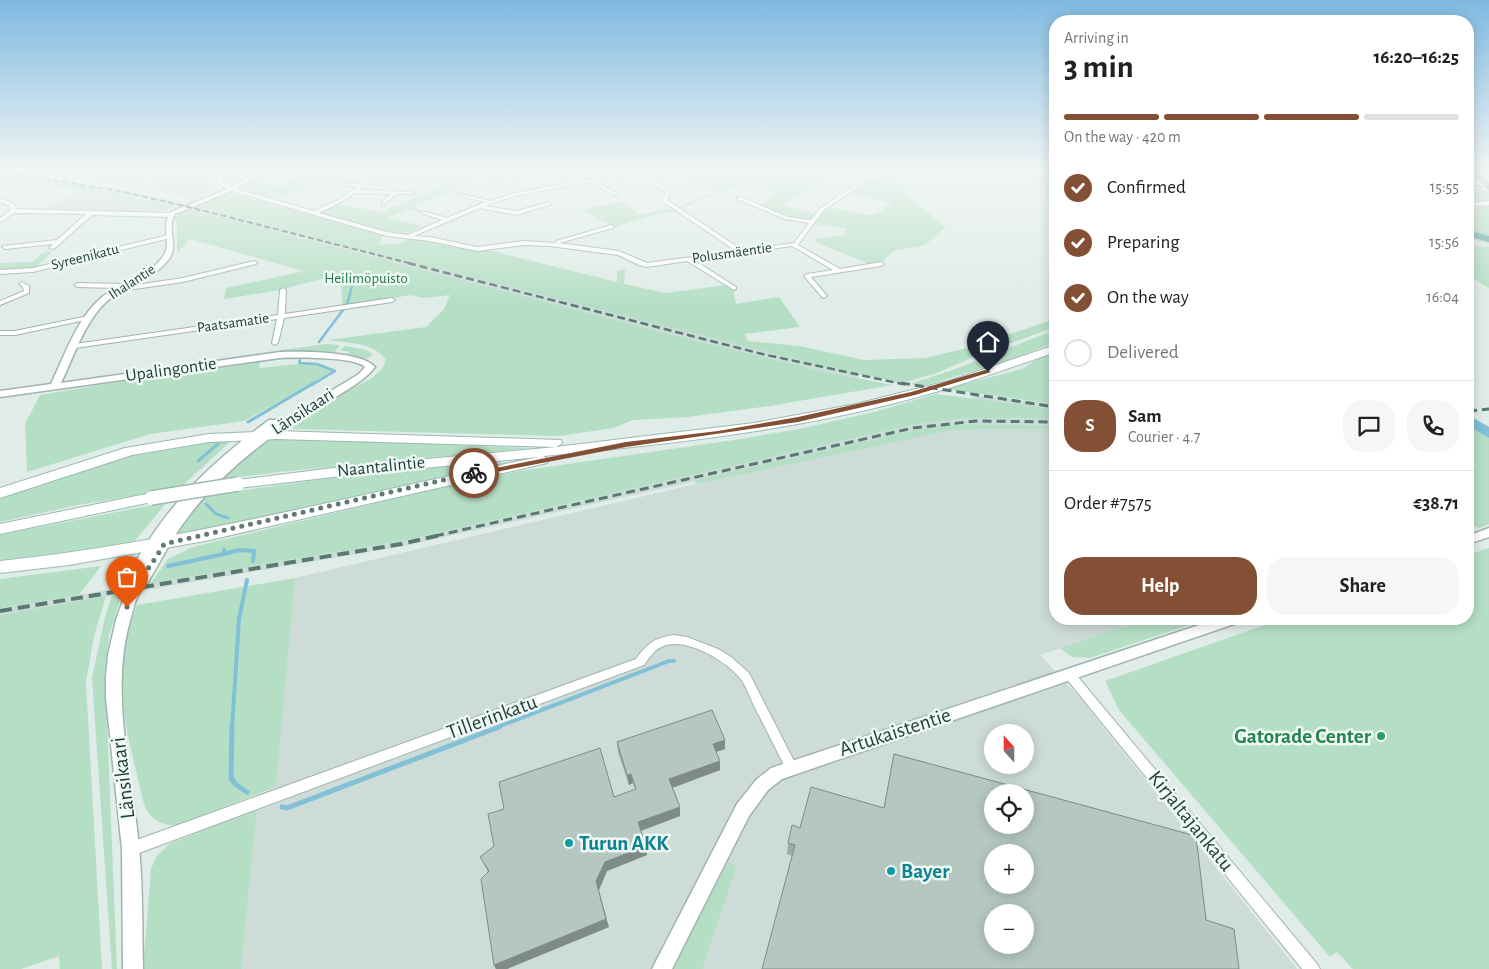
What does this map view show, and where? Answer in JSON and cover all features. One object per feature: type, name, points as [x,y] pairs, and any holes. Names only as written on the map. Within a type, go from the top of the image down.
[{"type":"main road","points":[[1474,235],[1489,239]]},
{"type":"main road","points":[[1474,244],[1489,245]]},
{"type":"main road","name":"Naantalintie","points":[[0,529],[151,498],[238,484],[352,470],[672,439],[768,425],[868,405],[969,378],[1049,350]]},
{"type":"main road","points":[[0,493],[130,451],[193,440],[252,436],[525,443],[672,439]]},
{"type":"main road","points":[[0,567],[60,561],[148,548],[445,479],[626,444]]},
{"type":"street","points":[[52,248],[89,214]]},
{"type":"street","name":"Ihalantie","points":[[55,386],[88,318],[102,301],[165,259],[170,248],[167,222],[171,214]]},
{"type":"street","points":[[318,214],[386,234],[408,236],[477,249],[524,243],[550,244],[611,227]]},
{"type":"street","points":[[431,214],[448,220]]},
{"type":"street","points":[[408,236],[461,214]]},
{"type":"street","points":[[685,214],[740,252]]},
{"type":"street","points":[[778,214],[787,218],[811,222]]},
{"type":"street","name":"Polusmäentie","points":[[550,244],[619,253],[643,264],[794,244],[800,242],[811,222],[818,214]]},
{"type":"street","name":"Syreenikatu","points":[[0,272],[33,270],[168,238]]},
{"type":"street","points":[[5,246],[58,242]]},
{"type":"street","points":[[794,244],[839,271]]},
{"type":"street","points":[[688,259],[734,288]]},
{"type":"street","points":[[78,285],[123,287],[184,280],[254,263]]},
{"type":"street","points":[[824,296],[807,276],[880,264]]},
{"type":"street","points":[[230,269],[234,277]]},
{"type":"street","points":[[0,303],[27,292],[26,286],[22,284]]},
{"type":"street","points":[[274,342],[283,290]]},
{"type":"street","name":"Paatsamatie","points":[[75,346],[392,300]]},
{"type":"street","points":[[0,333],[14,333],[88,318]]},
{"type":"street","name":"Upalingontie","points":[[0,394],[280,355],[307,354],[367,363],[370,369],[362,376]]},
{"type":"street","name":"Länsikaari","points":[[133,589],[130,583],[148,548],[174,510],[188,494],[252,436],[287,412],[354,372],[353,368],[342,359]]},
{"type":"street","name":"Länsikaari","points":[[133,969],[131,849],[113,698],[113,676],[118,636],[133,589],[142,581],[174,527],[201,494],[233,462],[308,406],[362,376]]},
{"type":"street","points":[[1474,538],[1489,532]]},
{"type":"street","name":"Artukaistentie","points":[[662,969],[742,810],[767,779],[791,767],[1214,625]]},
{"type":"street","name":"Tillerinkatu","points":[[131,849],[640,662],[653,646],[670,640],[691,643],[706,648],[722,656],[738,668],[745,676],[791,767]]},
{"type":"street","name":"Kirjaltajankatu","points":[[1069,674],[1312,969]]},
{"type":"shaded area","points":[[206,214],[223,214],[859,374],[857,378],[822,371],[669,334]]},
{"type":"shaded area","points":[[973,395],[1049,403],[1049,408],[972,399]]},
{"type":"shaded area","points":[[963,418],[1049,419],[1049,426],[953,424],[404,546],[0,615],[0,608],[402,541],[913,425]]},
{"type":"shaded area","points":[[1049,429],[1049,625],[1130,625],[1040,655],[1080,698],[1297,969],[241,969],[258,796],[276,787],[295,578],[696,484],[924,434],[952,430]]},
{"type":"green space","name":"Heilimöpuisto","points":[[177,214],[209,214],[669,334],[822,371],[892,385],[770,406],[687,417],[633,420],[614,428],[559,436],[294,429],[291,427],[293,420],[372,378],[382,369],[386,360],[375,350],[360,344],[328,340],[426,327],[444,309],[450,295],[423,298],[411,295],[343,306],[341,285],[321,279],[280,290],[224,299],[226,288],[304,271],[190,239],[177,253],[177,222],[174,220]]},
{"type":"green space","points":[[223,214],[308,214],[383,235],[379,245],[402,243],[408,238],[464,249],[492,251],[617,282],[617,271],[625,269],[624,284],[665,293],[727,285],[733,290],[736,304],[779,297],[800,327],[745,334],[748,341],[799,346],[864,360],[925,358],[972,347],[1049,321],[1049,329],[975,356],[937,373],[902,383],[826,367]]},
{"type":"green space","points":[[325,214],[396,214],[388,218],[422,226],[407,234],[388,232]]},
{"type":"green space","points":[[590,214],[656,214],[615,227]]},
{"type":"green space","points":[[785,214],[814,214],[812,221]]},
{"type":"green space","points":[[819,214],[930,214],[946,227],[925,245],[893,251],[882,262],[867,263],[818,243],[815,239],[844,235],[846,228],[814,224]]},
{"type":"green space","points":[[1474,214],[1489,214],[1489,238],[1474,234]]},
{"type":"green space","points":[[1474,246],[1489,247],[1489,288],[1474,279]]},
{"type":"green space","points":[[53,251],[35,268],[0,271],[0,263],[32,262],[42,253]]},
{"type":"green space","points":[[1049,332],[1049,344],[1010,360],[923,386],[910,384],[953,370]]},
{"type":"green space","points":[[326,344],[340,345],[335,352],[278,352],[119,373]]},
{"type":"green space","points":[[345,346],[366,350],[373,354],[366,359],[347,354],[349,352],[340,350]]},
{"type":"green space","points":[[1049,354],[1049,403],[946,389],[1022,369],[1035,360]]},
{"type":"green space","points":[[260,362],[259,368],[308,363],[337,370],[244,421],[150,434],[27,472],[25,424],[40,395]]},
{"type":"green space","points":[[936,394],[1049,408],[1049,419],[963,418],[913,425],[402,541],[151,583],[168,559],[193,547],[447,486],[519,471],[799,429],[874,412]]},
{"type":"green space","points":[[953,424],[1049,426],[1049,429],[952,430],[696,484],[695,480],[929,427]]},
{"type":"green space","points":[[1474,429],[1489,438],[1489,524],[1479,528],[1474,527]]},
{"type":"green space","points":[[268,439],[532,448],[279,472],[220,480],[235,465]]},
{"type":"green space","points":[[206,441],[231,441],[180,488],[78,505],[0,522],[0,496],[129,454]]},
{"type":"green space","points":[[518,461],[215,530],[181,535],[177,532],[204,496],[358,474]]},
{"type":"green space","points":[[167,502],[129,548],[0,563],[0,535]]},
{"type":"green space","name":"Gatorade Center","points":[[1489,548],[1489,969],[1353,969],[1337,952],[1330,957],[1119,710],[1105,681],[1265,625],[1474,625],[1474,553]]},
{"type":"green space","points":[[101,566],[79,595],[0,608],[0,579]]},
{"type":"green space","points":[[295,578],[276,787],[179,825],[167,825],[157,821],[149,814],[144,804],[126,728],[123,705],[124,658],[137,605]]},
{"type":"green space","points":[[122,593],[109,636],[105,674],[117,969],[112,969],[92,678],[105,617],[112,595]]},
{"type":"green space","points":[[106,596],[94,636],[86,682],[102,969],[60,969],[59,956],[21,969],[0,969],[0,615]]},
{"type":"green space","points":[[1130,625],[1189,625],[1090,658],[1072,657],[1060,648]]},
{"type":"green space","points":[[257,808],[241,969],[143,969],[151,869],[156,857],[169,844]]},
{"type":"green space","points":[[728,861],[736,868],[702,969],[673,969]]},
{"type":"water","points":[[1474,418],[1489,427],[1489,438],[1474,429]]},
{"type":"building","name":"Turun AKK","points":[[712,710],[725,740],[713,744],[720,761],[669,779],[680,807],[638,822],[646,846],[605,862],[596,881],[606,919],[494,965],[481,879],[489,871],[480,857],[494,846],[488,814],[504,809],[499,782],[600,748],[614,797],[636,789],[631,774],[627,775],[617,742]]},
{"type":"building","name":"Bayer","points":[[894,754],[1004,784],[984,784],[984,834],[1034,834],[1034,792],[1196,836],[1206,920],[1234,929],[1239,969],[762,969],[795,845],[788,843],[792,825],[800,828],[811,787],[884,808]]},
{"type":"waterway","points":[[347,305],[352,286],[349,280]]},
{"type":"waterway","points":[[319,342],[343,310]]},
{"type":"waterway","points":[[300,360],[299,363],[317,364],[335,371],[312,385]]},
{"type":"waterway","points":[[248,422],[314,383]]},
{"type":"waterway","points":[[198,461],[218,444]]},
{"type":"waterway","points":[[206,504],[216,514],[228,518]]},
{"type":"waterway","points":[[224,554],[239,550],[254,551],[253,561]]},
{"type":"waterway","points":[[168,566],[224,554]]},
{"type":"waterway","points":[[232,728],[239,619],[247,580]]},
{"type":"waterway","points":[[495,728],[669,661],[674,661]]},
{"type":"waterway","points":[[232,727],[231,778],[235,784],[247,792]]},
{"type":"waterway","points":[[282,807],[287,808],[499,727]]},
{"type":"railway","points":[[217,214],[413,264]]},
{"type":"railway","points":[[408,263],[762,354],[907,385]]},
{"type":"railway","points":[[901,383],[1049,406]]},
{"type":"railway","points":[[1474,410],[1489,409]]},
{"type":"railway","points":[[435,536],[913,428],[976,421],[1049,422]]},
{"type":"railway","points":[[0,611],[401,544],[441,535]]},
{"type":"way so far","points":[[127,607],[133,589],[142,581],[164,544],[474,473]]},
{"type":"place","name":"Gatorade Center","points":[[1381,736]]},
{"type":"place","name":"Turun AKK","points":[[569,843]]},
{"type":"place","name":"Bayer","points":[[891,871]]},
{"type":"route","points":[[474,473],[626,444],[768,425],[868,405],[988,372]]}]
